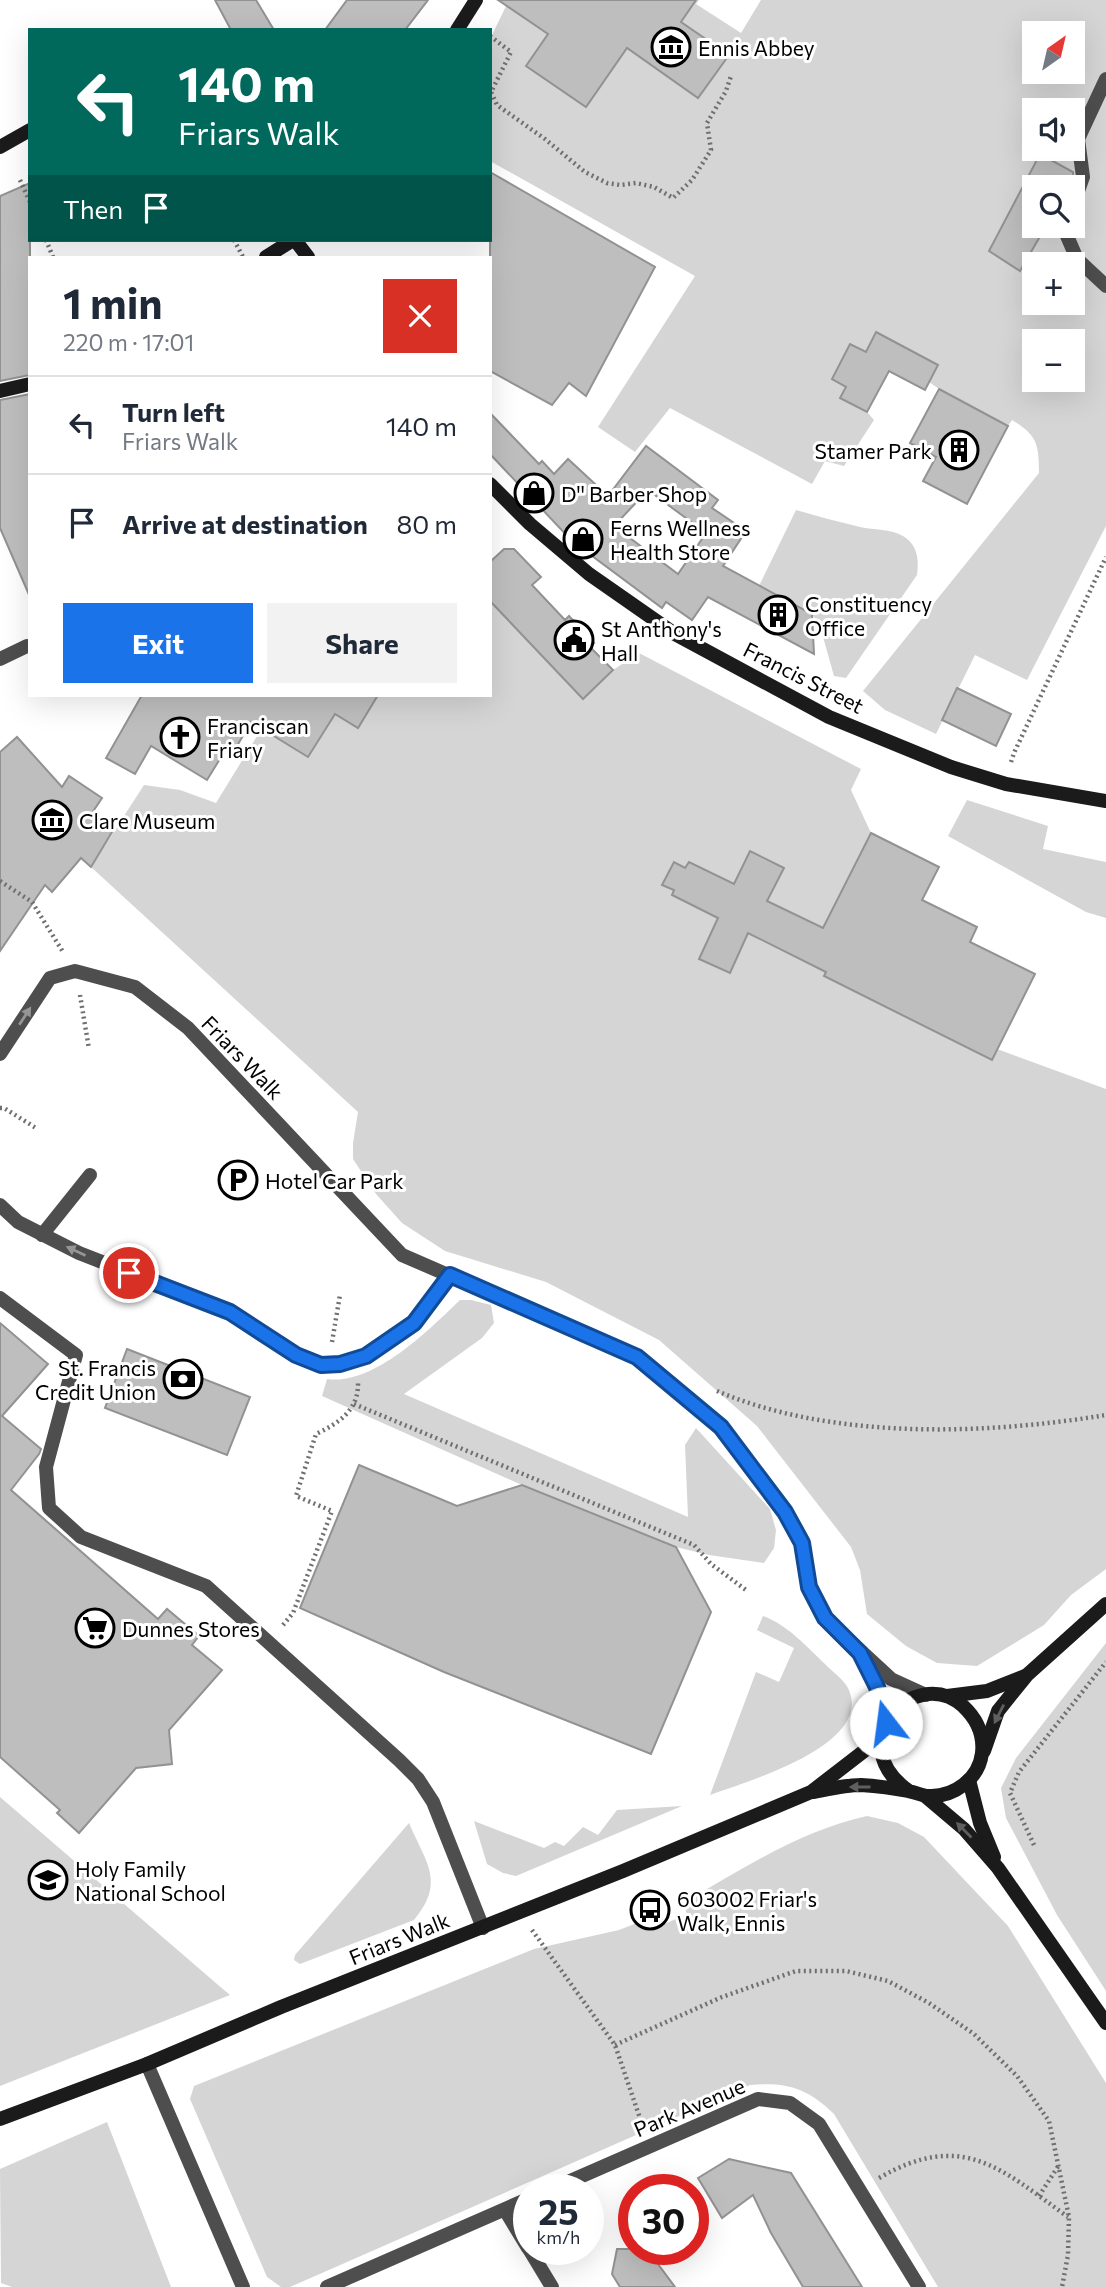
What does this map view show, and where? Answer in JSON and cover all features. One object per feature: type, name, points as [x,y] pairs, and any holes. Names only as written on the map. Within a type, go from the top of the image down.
[{"type":"street","points":[[458,28],[476,0]]},
{"type":"street","points":[[1083,175],[1078,139],[1106,79]]},
{"type":"street","points":[[0,147],[28,131]]},
{"type":"street","points":[[1068,238],[1077,259],[1106,286]]},
{"type":"street","points":[[268,256],[291,242]]},
{"type":"street","points":[[296,242],[307,256]]},
{"type":"street","points":[[0,391],[28,384]]},
{"type":"street","name":"Francis Street","points":[[492,486],[530,524],[589,574],[675,634],[829,717],[951,767],[1006,784],[1106,801]]},
{"type":"street","points":[[0,659],[27,646]]},
{"type":"street","points":[[0,1054],[50,978],[75,971]]},
{"type":"street","name":"Friars Walk","points":[[75,971],[135,987],[188,1028],[402,1255],[637,1357],[721,1427],[785,1512],[802,1543],[809,1587],[825,1618],[891,1679],[926,1695]]},
{"type":"street","points":[[42,1235],[90,1175]]},
{"type":"street","points":[[0,1205],[18,1222],[42,1235],[79,1253],[230,1312],[296,1355],[321,1365],[340,1364],[366,1356],[414,1323],[450,1275]]},
{"type":"street","points":[[0,1298],[76,1355],[46,1467],[49,1508],[81,1536],[205,1586],[418,1779],[433,1802],[483,1928]]},
{"type":"street","points":[[925,1796],[949,1793],[969,1780],[981,1758],[998,1711],[1027,1675],[1106,1604]]},
{"type":"street","name":"Friars Walk","points":[[860,1653],[877,1687],[886,1723]]},
{"type":"street","points":[[1027,1675],[987,1691],[943,1696],[926,1695],[910,1699],[896,1709],[886,1723],[881,1738],[882,1755],[896,1782],[909,1791],[925,1796],[964,1829],[998,1868],[1106,2023]]},
{"type":"street","points":[[943,1696],[958,1702],[979,1726],[983,1742],[981,1758]]},
{"type":"street","name":"Friars Walk","points":[[811,1792],[881,1738]]},
{"type":"street","points":[[969,1780],[979,1823],[998,1868]]},
{"type":"street","name":"Friars Walk","points":[[0,2119],[147,2064],[811,1792],[858,1785],[909,1791]]},
{"type":"street","points":[[147,2064],[243,2287]]},
{"type":"street","name":"Park Avenue","points":[[587,2174],[758,2099],[790,2103],[818,2124],[919,2287]]},
{"type":"street","points":[[327,2287],[513,2206]]},
{"type":"street","points":[[505,2210],[513,2223]]},
{"type":"street","points":[[539,2265],[552,2287]]},
{"type":"path","points":[[492,37],[511,51],[492,90]]},
{"type":"path","points":[[492,95],[496,105],[545,139],[585,172],[607,183],[636,183],[654,187],[673,198],[692,180],[711,150],[707,123],[726,92],[731,76]]},
{"type":"path","points":[[20,180],[28,198]]},
{"type":"path","points":[[1006,784],[1014,753],[1106,557]]},
{"type":"path","points":[[0,881],[32,902],[75,971],[89,1049]]},
{"type":"path","points":[[0,1108],[5,1108],[36,1128]]},
{"type":"path","points":[[268,1642],[293,1613],[332,1511],[296,1496],[316,1434],[339,1422],[354,1404],[359,1385],[353,1361],[332,1346],[340,1295]]},
{"type":"path","points":[[706,1386],[792,1416],[889,1428],[1061,1423],[1106,1415]]},
{"type":"path","points":[[354,1404],[694,1545],[712,1564],[746,1590]]},
{"type":"path","points":[[1034,1845],[1010,1794],[1019,1772],[1106,1662]]},
{"type":"path","points":[[520,1912],[615,2045],[650,2147]]},
{"type":"path","points":[[615,2045],[722,1997],[796,1971],[845,1971],[888,1981],[929,2003],[974,2034],[1017,2076],[1049,2122],[1069,2217],[1068,2255],[1062,2287]]},
{"type":"path","points":[[859,2189],[904,2163],[937,2155],[963,2156],[1000,2169],[1069,2217]]},
{"type":"path","points":[[1039,2196],[1059,2164]]},
{"type":"shaded area","points":[[509,0],[699,0],[696,4],[741,33],[761,0],[1106,0],[1106,526],[1027,680],[975,655],[936,734],[885,710],[863,691],[1039,473],[1037,447],[1032,436],[1012,420],[1008,426],[929,382],[938,365],[877,332],[866,352],[850,344],[832,379],[846,387],[841,398],[867,412],[874,420],[844,466],[825,461],[812,484],[670,408],[635,452],[598,427],[695,276],[492,162],[492,35]]},
{"type":"shaded area","points":[[796,510],[898,534],[912,544],[916,553],[917,575],[846,678],[834,676],[820,626],[812,614],[759,586]]},
{"type":"shaded area","points":[[492,603],[583,699],[613,670],[639,653],[861,769],[851,790],[871,833],[823,928],[767,901],[784,868],[734,884],[689,862],[685,868],[674,863],[663,885],[674,890],[672,895],[718,918],[730,972],[748,933],[826,972],[824,977],[992,1060],[997,1049],[1106,1089],[1106,1569],[1071,1595],[1044,1625],[977,1666],[937,1663],[906,1646],[867,1614],[860,1570],[851,1547],[757,1426],[659,1340],[546,1282],[445,1251],[402,1223],[376,1194],[353,1159],[358,1112],[91,867],[144,785],[180,790],[216,803],[262,728],[308,757],[335,714],[358,728],[377,697],[492,697]]},
{"type":"shaded area","points":[[967,800],[1048,826],[1043,849],[1106,862],[1106,918],[1086,912],[948,836]]},
{"type":"shaded area","points":[[460,1300],[491,1305],[494,1323],[482,1338],[404,1394],[688,1517],[685,1445],[696,1428],[770,1509],[776,1530],[774,1548],[764,1563],[676,1547],[522,1485],[322,1396],[327,1379],[345,1379],[381,1365],[416,1340]]},
{"type":"shaded area","points":[[763,1616],[789,1631],[841,1679],[848,1688],[852,1708],[843,1727],[826,1743],[803,1758],[710,1795],[756,1672],[779,1682],[794,1648],[757,1630]]},
{"type":"shaded area","points":[[1106,1643],[1106,1991],[1057,1915],[1006,1818],[1001,1788],[1016,1758]]},
{"type":"shaded area","name":"Holy Family National School","points":[[0,1797],[224,1990],[230,1995],[0,2086]]},
{"type":"shaded area","points":[[682,1806],[516,1876],[503,1873],[487,1864],[474,1821],[544,1848],[555,1842],[564,1846],[583,1827],[598,1835],[617,1810]]},
{"type":"shaded area","points":[[867,1816],[898,1823],[924,1837],[1008,1926],[1106,2083],[1106,2287],[938,2287],[834,2114],[815,2098],[796,2089],[763,2084],[750,2085],[547,2174],[513,2174],[513,2189],[290,2287],[281,2287],[267,2277],[190,2099],[194,2086],[534,1949],[619,1930],[655,1916],[660,1926],[687,1914],[683,1903],[772,1852],[842,1823]]},
{"type":"shaded area","points":[[409,1823],[426,1861],[431,1883],[424,1907],[414,1920],[300,1964],[294,1960],[295,1955]]},
{"type":"shaded area","points":[[107,2122],[171,2287],[12,2287],[1,2283],[0,2169]]},
{"type":"building","points":[[215,0],[256,0],[273,28],[230,28]]},
{"type":"building","points":[[347,0],[428,0],[407,28],[326,28]]},
{"type":"building","name":"Ennis Abbey","points":[[498,0],[696,0],[681,22],[729,55],[698,98],[627,48],[586,107],[526,66],[548,34]]},
{"type":"building","points":[[1036,161],[1053,161],[1073,172],[1073,175],[1029,175]]},
{"type":"building","points":[[492,173],[655,267],[586,396],[569,383],[552,405],[492,372]]},
{"type":"building","points":[[28,184],[28,375],[0,381],[0,196]]},
{"type":"building","points":[[1022,188],[1022,238],[1039,238],[1031,252],[1022,252],[1020,271],[989,251]]},
{"type":"building","points":[[876,332],[938,365],[925,390],[889,371],[867,412],[840,398],[846,387],[832,379],[850,344],[866,352]]},
{"type":"building","name":"Stamer Park","points":[[939,389],[1008,426],[967,504],[923,481],[936,457],[910,443]]},
{"type":"building","points":[[28,394],[28,592],[0,528],[0,400]]},
{"type":"building","points":[[492,415],[539,464],[542,461],[554,474],[568,459],[608,496],[646,446],[718,500],[712,508],[746,531],[723,566],[812,614],[814,654],[708,597],[692,620],[666,602],[662,608],[588,553],[584,558],[570,546],[573,542],[492,456]],"holes":[[[648,490],[706,533],[678,574],[614,526]]]},
{"type":"building","points":[[504,549],[514,549],[541,577],[532,585],[565,620],[569,616],[594,643],[590,647],[613,670],[583,699],[492,603],[492,560]]},
{"type":"building","points":[[957,688],[1011,714],[996,746],[942,720]]},
{"type":"building","name":"Franciscan Friary","points":[[141,697],[377,697],[358,728],[335,714],[308,757],[251,722],[233,753],[226,749],[207,780],[151,746],[135,774],[106,758]]},
{"type":"building","name":"Clare Museum","points":[[17,737],[62,787],[69,776],[102,798],[92,813],[115,827],[91,867],[81,858],[52,892],[45,885],[0,951],[0,752]]},
{"type":"building","points":[[871,833],[939,867],[922,900],[977,927],[970,942],[1035,974],[992,1060],[824,976],[826,972],[748,933],[730,973],[699,959],[718,918],[672,895],[674,890],[662,885],[674,862],[685,868],[689,862],[734,884],[750,851],[784,868],[767,901],[823,928]]},
{"type":"building","name":"Dunnes Stores","points":[[0,1323],[48,1364],[2,1416],[41,1449],[11,1490],[158,1619],[167,1609],[199,1636],[192,1645],[222,1670],[169,1730],[172,1764],[136,1768],[79,1833],[57,1813],[60,1810],[0,1757]]},
{"type":"building","points":[[127,1349],[250,1397],[227,1455],[105,1408]]},
{"type":"building","points":[[359,1465],[457,1506],[522,1485],[676,1547],[711,1612],[651,1754],[444,1672],[300,1608]]},
{"type":"building","points":[[729,2159],[791,2173],[862,2287],[803,2287],[771,2233],[753,2195],[722,2218],[709,2196],[709,2174],[705,2174]]},
{"type":"building","points":[[618,2249],[618,2265],[659,2265],[675,2287],[620,2287],[612,2274]]},
{"type":"place","name":"Ennis Abbey","points":[[671,47]]},
{"type":"place","name":"Stamer Park","points":[[959,450]]},
{"type":"place","name":"D'' Barber Shop","points":[[534,493]]},
{"type":"place","name":"Ferns Wellness Health Store","points":[[583,539]]},
{"type":"place","name":"Constituency Office","points":[[778,615]]},
{"type":"place","name":"St Anthony's Hall","points":[[574,640]]},
{"type":"place","name":"Franciscan Friary","points":[[180,737]]},
{"type":"place","name":"Clare Museum","points":[[52,820]]},
{"type":"place","name":"Hotel Car Park","points":[[238,1180]]},
{"type":"place","name":"St. Francis Credit Union","points":[[183,1379]]},
{"type":"place","name":"Dunnes Stores","points":[[95,1628]]},
{"type":"place","name":"Holy Family National School","points":[[48,1880]]},
{"type":"place","name":"603002 Friar's Walk, Ennis","points":[[650,1910]]},
{"type":"route","points":[[129,1273],[230,1312],[296,1355],[321,1365],[340,1364],[366,1356],[414,1323],[450,1275],[637,1357],[721,1427],[785,1512],[802,1543],[809,1587],[825,1618],[860,1653],[877,1687],[886,1723]]}]
